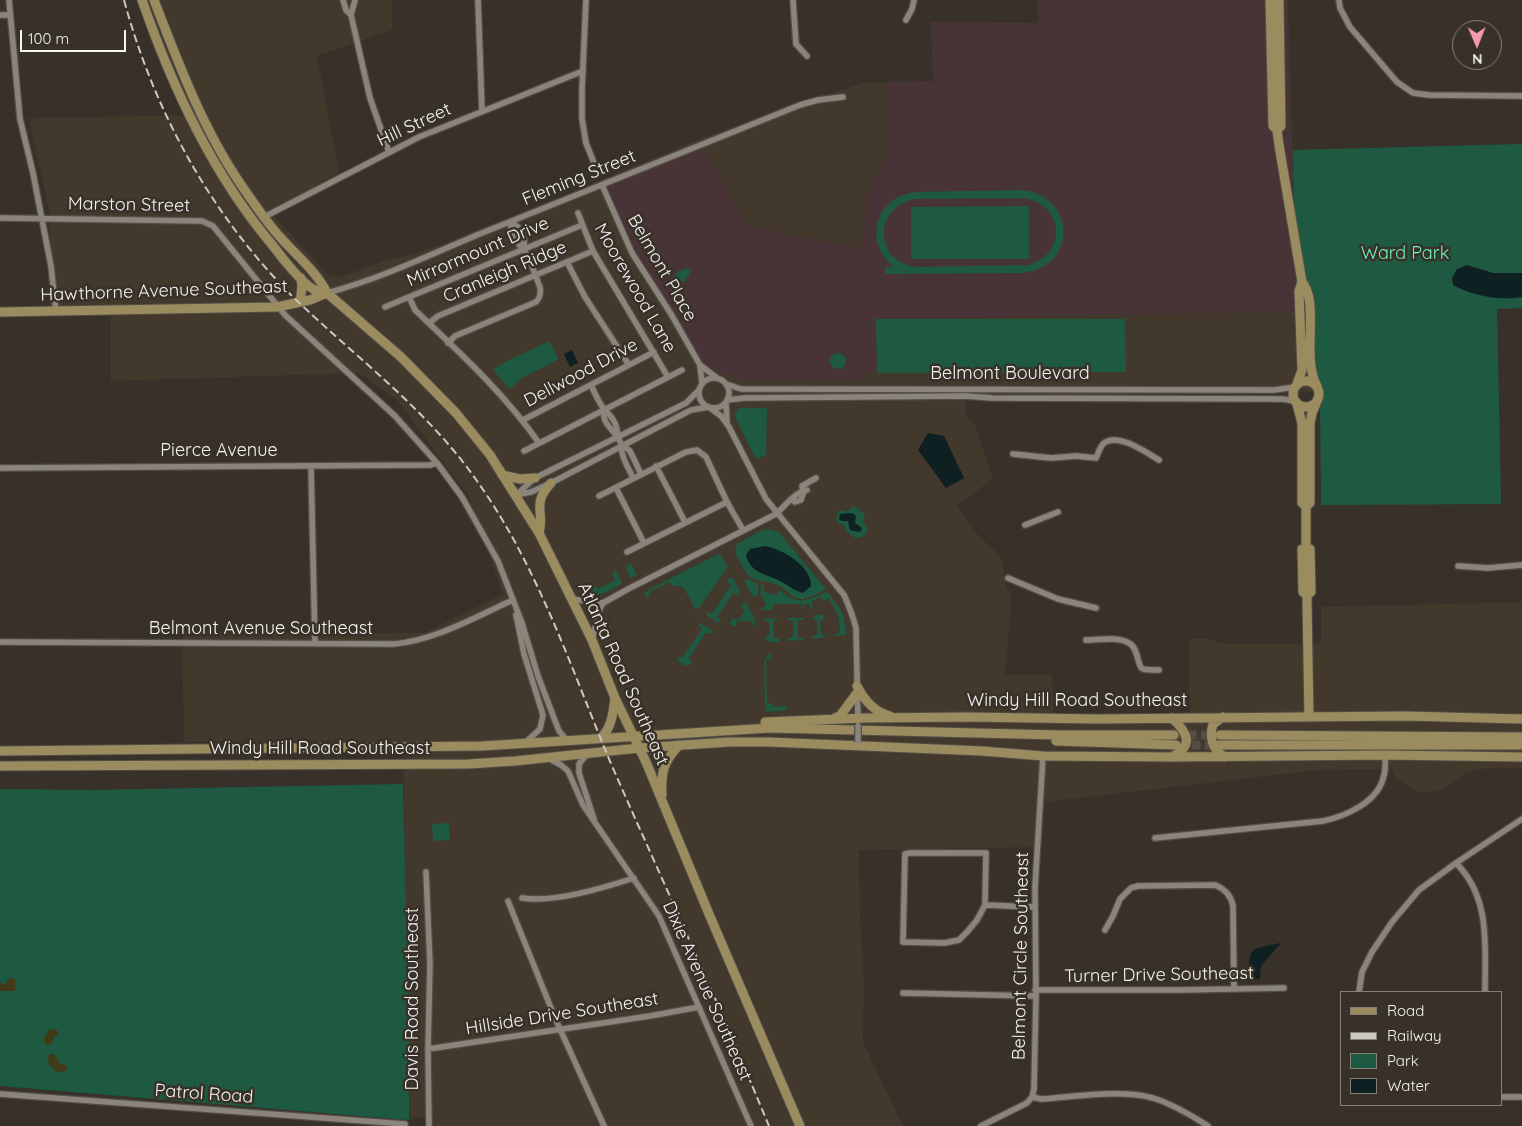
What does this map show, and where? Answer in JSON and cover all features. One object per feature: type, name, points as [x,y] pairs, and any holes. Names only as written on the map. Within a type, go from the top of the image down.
[{"type":"main road","name":"Atlanta Road Southeast","points":[[142,0],[171,77],[222,176],[254,224],[301,278],[312,288],[328,293]]},
{"type":"main road","name":"Atlanta Road Southeast","points":[[154,0],[171,46],[201,112],[231,168],[264,217],[322,282],[328,293],[401,357],[442,399],[484,448],[538,533],[592,640],[615,698],[662,800],[800,1126]]},
{"type":"main road","points":[[1270,0],[1273,126],[1278,130]]},
{"type":"main road","points":[[1279,0],[1281,126],[1278,130],[1280,153],[1302,282],[1307,288],[1310,316],[1310,370],[1320,395],[1310,423],[1310,503],[1306,506]]},
{"type":"main road","points":[[300,302],[301,278]]},
{"type":"main road","points":[[1302,282],[1299,290],[1302,370],[1293,394],[1302,423],[1302,503],[1306,506],[1306,548],[1310,549],[1311,592],[1307,595],[1309,717]]},
{"type":"main road","name":"Hawthorne Avenue Southeast","points":[[0,312],[278,307],[328,293]]},
{"type":"main road","points":[[1296,386],[1308,381],[1317,386]]},
{"type":"main road","points":[[1296,402],[1306,408],[1316,404]]},
{"type":"main road","points":[[502,475],[520,479],[536,478]]},
{"type":"main road","points":[[538,533],[541,526],[540,503],[544,492],[551,483]]},
{"type":"main road","points":[[831,719],[840,716],[857,689],[874,709],[881,714],[895,718]]},
{"type":"main road","points":[[600,738],[612,721],[615,698]]},
{"type":"main road","name":"Windy Hill Road Southeast","points":[[633,736],[658,731],[722,725],[831,719],[858,722],[895,718],[1097,719],[1405,716],[1522,719]]},
{"type":"main road","points":[[1223,717],[1213,724],[1211,735],[1215,748],[1219,754],[1225,756]]},
{"type":"main road","points":[[1172,718],[1184,729],[1186,740],[1182,752],[1172,758]]},
{"type":"main road","name":"Windy Hill Road Southeast","points":[[0,751],[522,745],[600,738],[770,728],[1059,736],[1174,735]]},
{"type":"main road","name":"Windy Hill Road Southeast","points":[[639,748],[659,742],[692,738],[773,734],[1176,745]]},
{"type":"main road","points":[[1220,735],[1522,737]]},
{"type":"main road","name":"Windy Hill Road Southeast","points":[[0,766],[434,764],[494,762],[639,748],[729,742],[858,744],[1043,756],[1172,758],[1385,755],[1522,757]]},
{"type":"main road","points":[[662,800],[661,778],[664,766],[667,759],[679,745]]},
{"type":"main road","points":[[1220,745],[1522,745]]},
{"type":"street","points":[[9,0],[20,119],[33,173],[51,266],[56,311]]},
{"type":"street","points":[[343,0],[346,10],[351,15]]},
{"type":"street","points":[[355,0],[351,15],[370,98],[388,152]]},
{"type":"street","points":[[478,0],[482,111]]},
{"type":"street","points":[[586,0],[582,106],[584,132],[589,152],[598,173]]},
{"type":"street","points":[[793,0],[796,44],[807,56]]},
{"type":"street","points":[[906,20],[914,0]]},
{"type":"street","points":[[1339,0],[1350,27],[1397,82],[1408,91],[1421,95],[1522,96]]},
{"type":"street","points":[[0,15],[10,14]]},
{"type":"street","name":"Hill Street","points":[[264,217],[388,152],[482,111],[583,71]]},
{"type":"street","name":"Fleming Street","points":[[328,293],[424,258],[800,105],[818,100],[843,97]]},
{"type":"street","name":"Belmont Place","points":[[602,185],[632,252],[700,365],[717,378]]},
{"type":"street","name":"Moorewood Lane","points":[[578,214],[594,251],[668,377]]},
{"type":"street","name":"Marston Street","points":[[0,218],[204,222],[213,226],[278,307]]},
{"type":"street","points":[[448,343],[455,336],[536,302],[540,292],[523,250],[525,243],[518,226],[511,222]]},
{"type":"street","name":"Mirrormount Drive","points":[[386,307],[582,225]]},
{"type":"street","name":"Cranleigh Ridge","points":[[429,323],[438,316],[594,251]]},
{"type":"street","points":[[567,262],[585,297],[629,366]]},
{"type":"street","points":[[410,297],[415,310],[484,376],[523,420],[539,444]]},
{"type":"street","points":[[278,307],[298,329],[385,406],[437,463],[462,497],[500,566],[559,731],[568,741]]},
{"type":"street","name":"Dellwood Drive","points":[[523,420],[654,352]]},
{"type":"street","name":"Belmont Place","points":[[700,365],[701,387]]},
{"type":"street","points":[[524,451],[682,370]]},
{"type":"street","points":[[515,495],[536,478],[686,403],[708,379],[717,378],[726,384],[729,392],[726,417],[729,427],[763,495],[776,514],[844,595],[853,615],[856,628],[858,744]]},
{"type":"street","name":"Belmont Boulevard","points":[[726,384],[741,389],[1274,390],[1296,386]]},
{"type":"street","points":[[591,385],[604,410],[610,413],[618,428],[622,455],[633,478]]},
{"type":"street","points":[[701,387],[702,402],[722,418],[729,427]]},
{"type":"street","name":"Belmont Boulevard","points":[[727,401],[739,398],[966,396],[992,398],[1282,399],[1296,402]]},
{"type":"street","points":[[515,495],[531,492],[551,483],[691,410],[719,407],[727,401]]},
{"type":"street","points":[[1012,454],[1051,458],[1076,456],[1096,458],[1102,444],[1109,440],[1118,440],[1130,443],[1159,460]]},
{"type":"street","points":[[622,445],[630,451],[641,474]]},
{"type":"street","points":[[599,496],[656,466],[686,452],[697,450],[706,457],[727,502],[743,530]]},
{"type":"street","name":"Pierce Avenue","points":[[0,468],[430,465],[437,463]]},
{"type":"street","points":[[311,466],[315,644]]},
{"type":"street","points":[[656,466],[685,522]]},
{"type":"street","points":[[592,640],[599,611],[604,603],[636,584],[776,514],[791,499],[795,502],[801,500],[805,491],[802,486],[816,478]]},
{"type":"street","points":[[616,488],[644,543]]},
{"type":"street","points":[[627,552],[727,502]]},
{"type":"street","points":[[1025,525],[1058,512]]},
{"type":"street","points":[[1458,566],[1488,568],[1522,565]]},
{"type":"street","points":[[1008,578],[1058,600],[1096,608]]},
{"type":"street","points":[[572,598],[604,603]]},
{"type":"street","points":[[513,600],[524,654],[543,715],[542,724],[537,734],[522,745]]},
{"type":"street","name":"Belmont Avenue Southeast","points":[[0,642],[386,644],[410,642],[443,631],[513,600]]},
{"type":"street","points":[[1086,640],[1111,639],[1128,642],[1137,653],[1142,669],[1159,670]]},
{"type":"street","name":"Dixie Avenue Southeast","points":[[587,753],[579,764],[579,772],[596,824]]},
{"type":"street","points":[[1155,838],[1338,818],[1358,808],[1374,794],[1384,776],[1385,755]]},
{"type":"street","name":"Belmont Circle Southeast","points":[[1032,1097],[1034,1089],[1034,908],[1043,756]]},
{"type":"street","name":"Dixie Avenue Southeast","points":[[547,758],[568,771],[583,805],[659,916],[751,1126]]},
{"type":"street","points":[[1360,991],[1362,972],[1372,952],[1392,922],[1419,890],[1456,863],[1522,820]]},
{"type":"street","points":[[986,853],[985,904],[977,920],[959,940],[944,943],[903,942],[905,854],[986,853]]},
{"type":"street","points":[[1456,863],[1473,884],[1481,903],[1484,924],[1485,991]]},
{"type":"street","name":"Davis Road Southeast","points":[[426,872],[430,964],[429,1126]]},
{"type":"street","points":[[522,898],[534,900],[567,895],[609,886],[634,878]]},
{"type":"street","points":[[1104,930],[1125,892],[1138,886],[1214,885],[1222,888],[1232,900],[1233,906],[1234,989]]},
{"type":"street","points":[[508,902],[560,1029],[604,1126]]},
{"type":"street","points":[[985,904],[1034,908]]},
{"type":"street","name":"Turner Drive Southeast","points":[[902,993],[1035,993],[1284,988]]},
{"type":"street","name":"Hillside Drive Southeast","points":[[428,1049],[699,1007]]},
{"type":"street","name":"Patrol Road","points":[[0,1094],[406,1124]]},
{"type":"street","points":[[981,1126],[1023,1105],[1032,1097],[1041,1099],[1123,1095],[1151,1098],[1178,1109],[1208,1126]]},
{"type":"street","points":[[1502,1097],[1522,1097]]},
{"type":"shaded area","points":[[138,0],[392,0],[392,30],[317,56],[339,172],[271,212],[329,276],[340,277],[387,260],[434,247],[705,137],[862,83],[933,82],[931,22],[1038,23],[1038,0],[1288,0],[1293,150],[1522,144],[1522,308],[1497,309],[1501,504],[1321,505],[1320,392],[966,392],[966,415],[974,423],[993,479],[957,505],[978,535],[1001,557],[1007,589],[1012,596],[1005,675],[1052,674],[1054,724],[1190,722],[1189,639],[1207,639],[1227,644],[1321,644],[1321,607],[1522,602],[1522,768],[1480,769],[1462,775],[1452,784],[1440,790],[1419,793],[1395,778],[1392,769],[1318,770],[1045,802],[1042,847],[859,850],[864,983],[863,1042],[903,1126],[427,1126],[427,1118],[410,1117],[403,741],[184,742],[182,632],[425,633],[503,594],[469,497],[397,400],[359,373],[111,381],[111,309],[50,308],[49,211],[29,118],[205,115],[154,50]]},
{"type":"shaded area","points":[[1038,0],[1288,0],[1295,243],[1305,311],[877,319],[877,373],[863,373],[863,379],[743,379],[700,365],[641,266],[602,185],[701,144],[747,225],[860,250],[865,237],[868,193],[885,160],[889,144],[888,82],[933,81],[931,22],[1038,23]]},
{"type":"green space","name":"Ward Park","points":[[1522,144],[1522,308],[1497,309],[1501,504],[1321,505],[1320,392],[1295,243],[1293,150]]},
{"type":"green space","points":[[1022,190],[1040,195],[1053,205],[1061,218],[1064,232],[1061,246],[1053,259],[1040,268],[1022,273],[885,274],[885,267],[894,267],[884,256],[878,245],[876,233],[878,221],[883,211],[891,202],[902,195],[916,192]],"holes":[[[1022,198],[1036,202],[1046,208],[1053,218],[1056,228],[1055,240],[1051,250],[1042,259],[1029,265],[917,267],[903,263],[892,255],[886,245],[884,234],[886,222],[892,212],[902,204],[916,199]]]},
{"type":"green space","points":[[1029,206],[1029,259],[911,259],[911,207]]},
{"type":"green space","points":[[687,268],[691,271],[684,282],[679,282],[674,276],[679,271]]},
{"type":"green space","points":[[876,319],[1125,319],[1126,372],[877,373]]},
{"type":"green space","points":[[549,341],[559,359],[522,378],[510,389],[493,370],[505,362]]},
{"type":"green space","points":[[835,353],[841,353],[846,358],[844,367],[835,369],[830,364],[830,358]]},
{"type":"green space","points":[[739,408],[767,408],[766,455],[756,459],[736,419],[735,414]]},
{"type":"green space","points":[[852,507],[856,507],[865,515],[863,521],[868,530],[862,537],[851,536],[844,525],[836,520],[838,512],[841,510],[847,512]]},
{"type":"green space","points":[[770,529],[779,532],[826,589],[807,598],[798,599],[781,587],[753,578],[744,570],[737,556],[737,544],[760,531]]},
{"type":"green space","points":[[720,553],[727,568],[698,609],[695,609],[681,586],[672,586],[669,582],[649,592],[650,597],[646,597],[644,592],[648,592],[648,590]]},
{"type":"green space","points":[[631,563],[637,575],[631,578],[625,567]]},
{"type":"green space","points":[[617,571],[622,583],[600,594],[590,593],[586,590],[596,585],[598,589],[615,580],[612,572]]},
{"type":"green space","points":[[729,578],[734,579],[740,592],[738,596],[733,593],[717,617],[721,621],[718,623],[707,616],[706,613],[712,614],[731,585],[727,581]]},
{"type":"green space","points":[[747,579],[758,583],[758,595],[754,597],[752,595],[744,581]]},
{"type":"green space","points":[[761,584],[764,585],[764,592],[777,595],[780,590],[787,596],[798,600],[809,599],[828,592],[842,612],[847,635],[834,636],[840,633],[839,623],[836,611],[828,598],[824,601],[820,597],[811,602],[813,607],[810,609],[809,604],[804,604],[803,609],[801,604],[774,604],[772,610],[760,610],[766,605],[760,593]]},
{"type":"green space","points":[[743,603],[747,604],[755,624],[752,626],[751,621],[737,621],[736,626],[731,626],[730,622],[733,618],[738,620],[745,611],[741,606]]},
{"type":"green space","points":[[818,614],[822,615],[825,619],[820,621],[821,635],[826,637],[813,639],[812,636],[817,635],[817,621],[812,619]]},
{"type":"green space","points":[[765,618],[779,619],[773,621],[774,638],[779,638],[779,642],[770,642],[765,638],[770,635],[769,621],[764,621]]},
{"type":"green space","points":[[788,618],[803,618],[803,620],[798,620],[798,638],[803,638],[803,640],[788,641],[788,638],[793,638],[793,620],[787,620]]},
{"type":"green space","points":[[700,623],[712,630],[713,633],[706,632],[689,658],[693,663],[685,666],[678,661],[677,656],[682,658],[702,629],[698,625]]},
{"type":"green space","points":[[771,653],[772,659],[766,659],[767,703],[773,704],[773,707],[787,706],[787,710],[767,712],[765,709],[764,661]]},
{"type":"green space","points":[[403,784],[409,1020],[409,1120],[0,1086],[0,789],[91,790]]},
{"type":"green space","points":[[449,823],[450,840],[433,841],[432,824]]},
{"type":"sand","points":[[10,978],[15,979],[17,989],[14,991],[0,991],[0,983],[6,984]]},
{"type":"sand","points":[[50,1029],[56,1029],[59,1034],[51,1044],[47,1045],[44,1042],[44,1038]]},
{"type":"sand","points":[[51,1054],[55,1055],[60,1064],[67,1065],[66,1071],[56,1072],[53,1067],[49,1066],[48,1056]]},
{"type":"water","points":[[1467,265],[1493,273],[1522,273],[1522,297],[1487,297],[1453,285],[1452,278],[1457,269]]},
{"type":"water","points":[[572,350],[578,363],[570,367],[564,354]]},
{"type":"water","points":[[928,433],[944,436],[964,478],[946,488],[918,450]]},
{"type":"water","points":[[852,513],[856,516],[855,523],[862,528],[860,532],[850,530],[848,521],[839,519],[840,514]]},
{"type":"water","points":[[765,546],[780,551],[801,565],[807,572],[811,586],[803,593],[755,570],[746,555],[750,549]]},
{"type":"water","points":[[1281,943],[1261,966],[1260,979],[1248,980],[1249,960],[1253,951]]},
{"type":"tunnel","points":[[1174,735],[1217,735]]},
{"type":"tunnel","points":[[1178,745],[1220,745]]},
{"type":"railway","points":[[124,0],[136,41],[151,81],[169,120],[188,158],[210,195],[235,230],[291,295],[389,384],[436,430],[477,481],[498,513],[535,581],[551,616],[609,759],[769,1126]]}]
